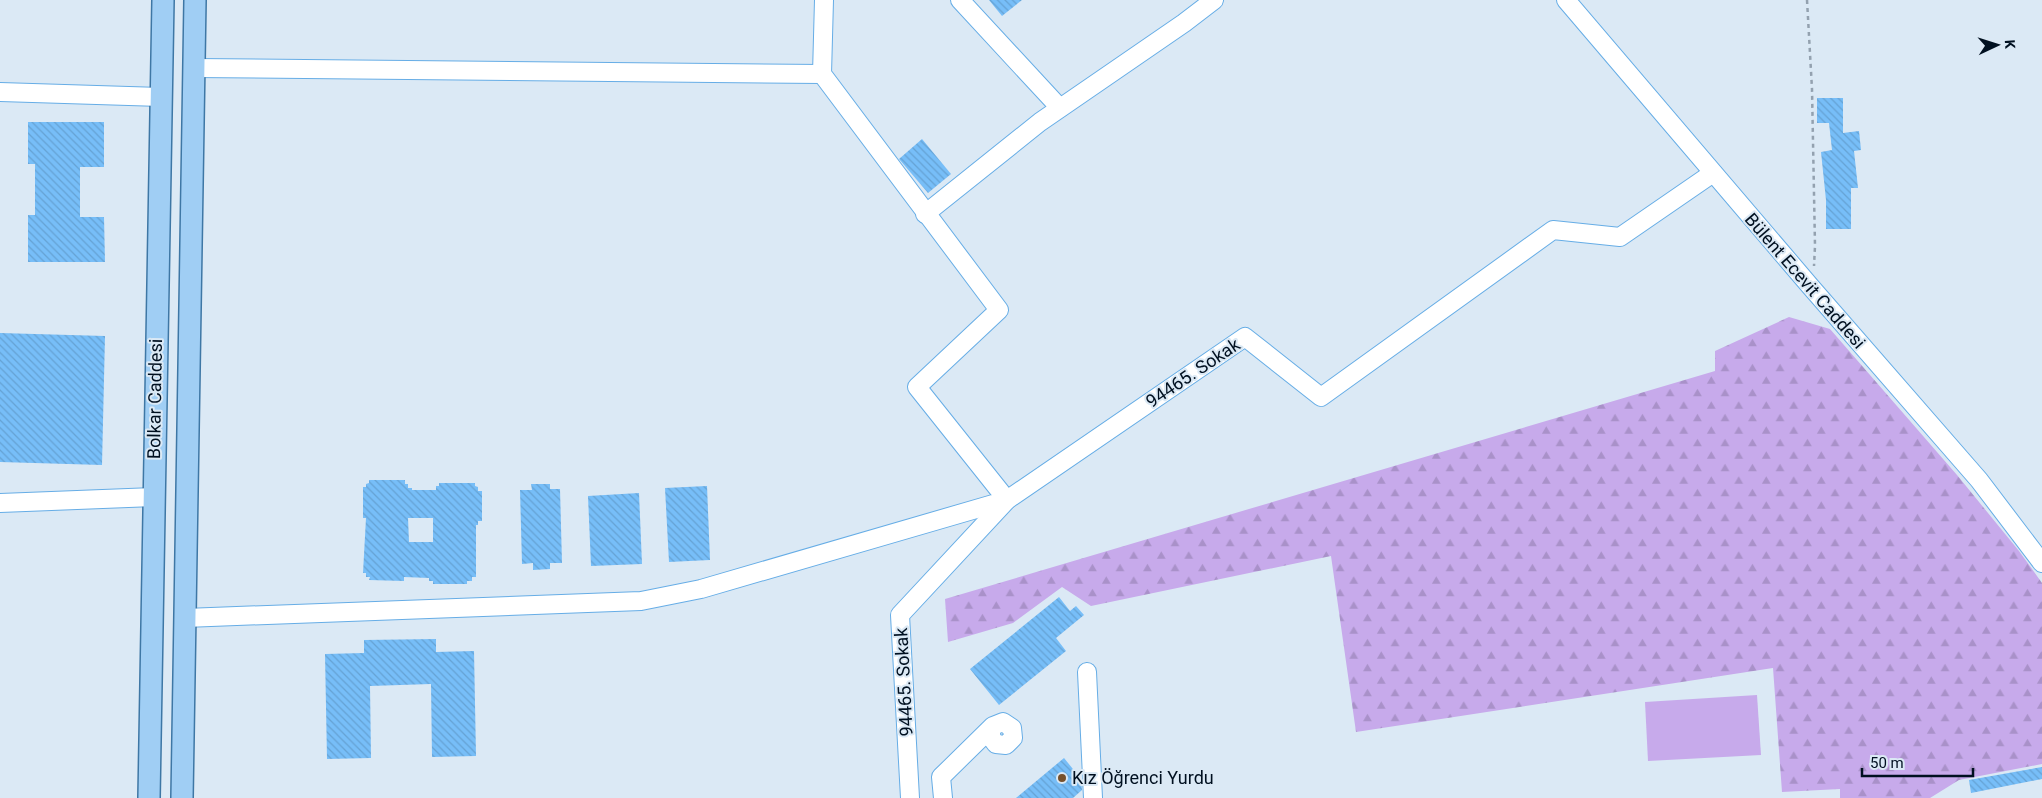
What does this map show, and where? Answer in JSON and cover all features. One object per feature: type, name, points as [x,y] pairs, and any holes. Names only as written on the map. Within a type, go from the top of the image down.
[{"type":"main road","name":"Bolkar Caddesi","points":[[149,798],[163,0]]},
{"type":"main road","name":"Bolkar Caddesi","points":[[182,798],[195,0]]},
{"type":"street","points":[[185,618],[641,601],[701,589],[1007,500],[918,387],[999,310],[925,214],[822,74],[824,0]]},
{"type":"street","points":[[960,0],[1060,108]]},
{"type":"street","points":[[925,214],[1040,122],[1184,23],[1214,0]]},
{"type":"street","name":"Bülent Ecevit Caddesi","points":[[1566,0],[1810,286],[1979,480],[2042,563]]},
{"type":"street","points":[[194,68],[822,74]]},
{"type":"street","points":[[0,92],[161,97]]},
{"type":"street","name":"94465. Sokak","points":[[910,798],[900,615],[1007,500],[1245,337],[1321,397],[1553,230],[1620,237],[1713,173]]},
{"type":"street","points":[[0,503],[154,496]]},
{"type":"street","points":[[1087,672],[1093,798]]},
{"type":"street","points":[[943,798],[941,777],[993,726]]},
{"type":"path","points":[[1807,0],[1812,89],[1815,246],[1810,286]]},
{"type":"green space","points":[[1789,317],[1830,329],[1957,475],[2019,551],[2042,583],[2042,764],[1959,780],[1930,798],[1840,798],[1840,789],[1782,792],[1773,668],[1356,732],[1331,556],[1091,606],[1062,587],[1013,623],[948,642],[945,599],[1715,371],[1715,351]]},
{"type":"green space","points":[[1757,695],[1761,755],[1648,761],[1645,702]]},
{"type":"building","points":[[989,0],[1022,0],[1002,16]]},
{"type":"building","points":[[1817,98],[1843,98],[1843,133],[1859,131],[1861,150],[1854,151],[1858,188],[1851,188],[1851,229],[1826,229],[1826,200],[1821,152],[1832,150],[1829,123],[1817,123]]},
{"type":"building","points":[[28,122],[104,122],[104,167],[80,167],[80,217],[104,217],[105,262],[28,262],[28,215],[35,215],[35,164],[28,164]]},
{"type":"building","points":[[922,139],[951,174],[928,193],[899,159]]},
{"type":"building","points":[[0,333],[105,336],[102,465],[0,462]]},
{"type":"building","points":[[369,480],[405,480],[405,484],[408,484],[408,488],[412,488],[412,490],[436,490],[436,486],[439,486],[439,483],[475,483],[478,491],[482,491],[482,521],[478,521],[478,525],[476,525],[476,577],[472,577],[472,581],[467,581],[467,584],[433,584],[433,581],[429,581],[429,578],[404,577],[404,581],[369,580],[370,577],[366,577],[366,573],[363,573],[366,518],[363,518],[363,487],[366,487],[366,484],[369,483]],"holes":[[[408,518],[433,518],[433,542],[409,542]]]},
{"type":"building","points":[[531,484],[550,484],[550,489],[560,489],[562,563],[550,563],[550,569],[533,570],[533,563],[522,564],[520,490],[532,490]]},
{"type":"building","points":[[707,486],[710,560],[669,562],[665,488]]},
{"type":"building","points":[[639,493],[642,564],[591,566],[588,496]]},
{"type":"building","points":[[1059,597],[1070,611],[1076,606],[1084,615],[1056,638],[1066,651],[999,705],[970,669]]},
{"type":"building","points":[[436,639],[436,652],[474,651],[476,756],[432,757],[431,684],[370,686],[371,758],[327,759],[325,654],[364,653],[364,640]]},
{"type":"building","name":"Kız Öğrenci Yurdu","points":[[1064,758],[1081,779],[1082,790],[1073,798],[1016,798]]},
{"type":"building","points":[[2042,767],[2042,779],[1971,793],[1969,780]]},
{"type":"place","name":"Kız Öğrenci Yurdu","points":[[1062,778]]}]
